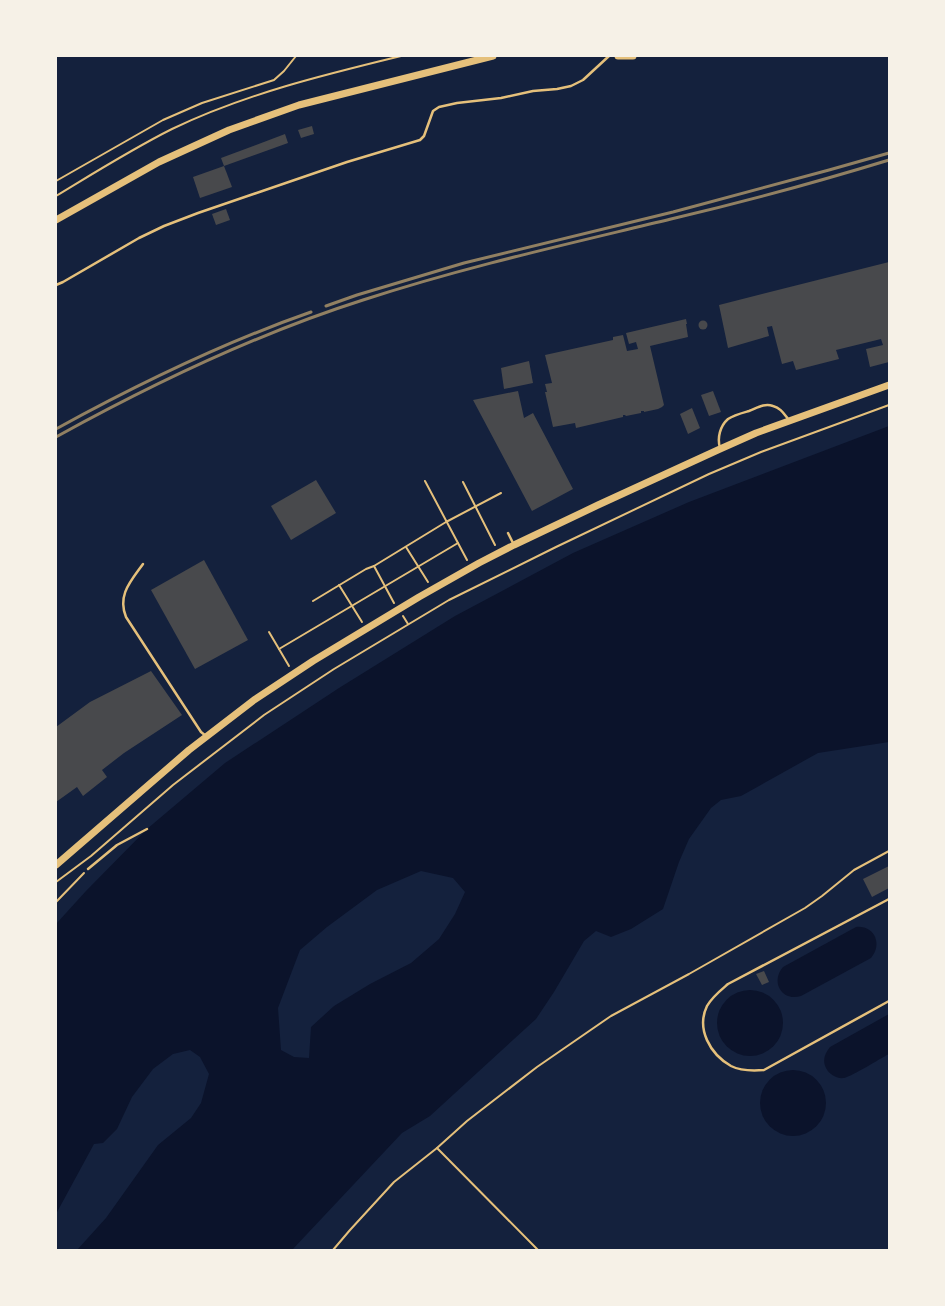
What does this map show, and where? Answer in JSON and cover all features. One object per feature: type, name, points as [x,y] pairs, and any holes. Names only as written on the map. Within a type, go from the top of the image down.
[{"type":"main road","points":[[56,220],[159,162],[229,130],[299,104],[493,56]]},
{"type":"main road","points":[[618,56],[633,56]]},
{"type":"main road","points":[[56,865],[206,736],[254,700],[312,660],[399,609],[479,563],[598,505],[720,449],[756,433],[889,385]]},
{"type":"lane","points":[[56,285],[139,238],[164,226],[347,162],[420,140],[424,136],[433,111],[439,107],[571,86],[581,82],[609,56]]},
{"type":"lane","points":[[720,449],[718,442],[722,426],[731,418],[765,405],[777,408],[783,412],[789,421]]},
{"type":"lane","points":[[508,533],[514,546]]},
{"type":"lane","points":[[143,564],[128,586],[123,598],[123,610],[201,732],[206,736]]},
{"type":"lane","points":[[88,869],[118,845],[147,829]]},
{"type":"lane","points":[[889,899],[728,984],[707,1006],[703,1019],[703,1029],[706,1039],[719,1057],[731,1066],[747,1070],[764,1070],[889,1001]]},
{"type":"path","points":[[56,181],[163,120],[202,103],[274,80],[296,56]]},
{"type":"path","points":[[56,196],[121,157],[172,129],[219,109],[277,88],[401,56]]},
{"type":"path","points":[[56,882],[98,851],[173,785],[258,719],[297,692],[408,624],[462,593],[662,495],[761,452],[889,405]]},
{"type":"path","points":[[425,481],[468,562]]},
{"type":"path","points":[[463,482],[496,547]]},
{"type":"path","points":[[313,601],[366,568],[374,566],[446,522],[501,493]]},
{"type":"path","points":[[279,649],[458,543]]},
{"type":"path","points":[[406,547],[429,584]]},
{"type":"path","points":[[374,566],[408,624]]},
{"type":"path","points":[[339,585],[362,623]]},
{"type":"path","points":[[269,632],[290,669]]},
{"type":"path","points":[[97,856],[98,851]]},
{"type":"path","points":[[333,1250],[394,1182],[437,1148],[467,1121],[537,1067],[611,1016],[690,974],[805,908],[854,870],[889,851]]},
{"type":"path","points":[[56,902],[88,869]]},
{"type":"path","points":[[437,1148],[538,1250]]},
{"type":"water","points":[[889,426],[889,742],[818,753],[741,796],[721,800],[711,808],[689,839],[679,862],[663,909],[631,929],[611,937],[596,931],[584,941],[536,1019],[430,1116],[402,1133],[292,1250],[77,1250],[106,1218],[158,1145],[191,1118],[201,1103],[209,1074],[200,1057],[190,1050],[173,1054],[153,1069],[132,1097],[117,1129],[103,1143],[94,1144],[56,1214],[56,924],[147,829],[225,763],[339,688],[455,616],[573,553],[689,502]],"holes":[[[421,871],[453,878],[465,892],[455,914],[439,939],[411,963],[370,984],[334,1006],[311,1027],[309,1058],[294,1057],[281,1050],[278,1008],[300,950],[327,927],[377,890]]]},
{"type":"water","points":[[856,927],[868,929],[875,936],[875,953],[871,958],[801,996],[788,996],[780,989],[778,979],[779,973],[783,967]]},
{"type":"water","points":[[744,990],[756,990],[768,995],[778,1005],[783,1017],[781,1036],[768,1051],[756,1056],[744,1056],[732,1051],[722,1041],[717,1029],[717,1017],[722,1005],[732,995]]},
{"type":"water","points":[[889,1014],[889,1054],[848,1077],[841,1078],[833,1076],[826,1068],[824,1059],[825,1054],[830,1047]]},
{"type":"water","points":[[787,1070],[799,1070],[811,1075],[821,1085],[826,1097],[824,1116],[811,1131],[799,1136],[787,1136],[775,1131],[765,1121],[760,1109],[760,1097],[765,1085],[775,1075]]},
{"type":"building","points":[[312,126],[314,134],[301,138],[298,130]]},
{"type":"building","points":[[285,134],[288,143],[224,166],[221,158]]},
{"type":"building","points":[[224,166],[232,187],[200,198],[193,177]]},
{"type":"building","points":[[226,209],[230,220],[216,225],[212,214]]},
{"type":"building","points":[[889,262],[889,362],[870,367],[866,349],[883,345],[881,339],[836,350],[839,359],[796,370],[793,361],[782,364],[772,326],[767,327],[769,336],[728,348],[719,305]]},
{"type":"building","points":[[686,319],[688,337],[650,346],[664,405],[662,407],[644,412],[641,411],[641,413],[626,416],[623,415],[623,417],[576,428],[575,423],[553,427],[545,392],[547,392],[545,384],[552,383],[545,355],[613,340],[613,337],[623,335],[627,351],[638,349],[636,342],[629,344],[626,333]]},
{"type":"building","points":[[701,321],[705,321],[707,325],[705,329],[701,329],[699,327],[699,323]]},
{"type":"building","points":[[529,361],[533,383],[504,389],[501,368]]},
{"type":"building","points":[[518,391],[524,418],[533,413],[573,489],[532,511],[473,400]]},
{"type":"building","points":[[713,391],[721,412],[709,416],[701,395]]},
{"type":"building","points":[[692,408],[700,428],[688,434],[680,414]]},
{"type":"building","points":[[316,480],[336,513],[291,540],[271,506]]},
{"type":"building","points":[[204,560],[248,640],[195,669],[151,590]]},
{"type":"building","points":[[151,671],[182,715],[124,753],[102,770],[107,777],[83,796],[77,787],[56,802],[56,727],[90,702]]},
{"type":"building","points":[[889,866],[889,888],[872,897],[863,879]]},
{"type":"building","points":[[764,971],[769,982],[762,985],[756,974]]},
{"type":"railway","points":[[326,306],[357,295],[464,263],[673,212],[889,153]]},
{"type":"railway","points":[[56,437],[130,398],[206,361],[323,313],[401,288],[478,266],[753,199],[889,160]]},
{"type":"railway","points":[[56,429],[149,380],[181,365],[245,337],[311,312]]}]
